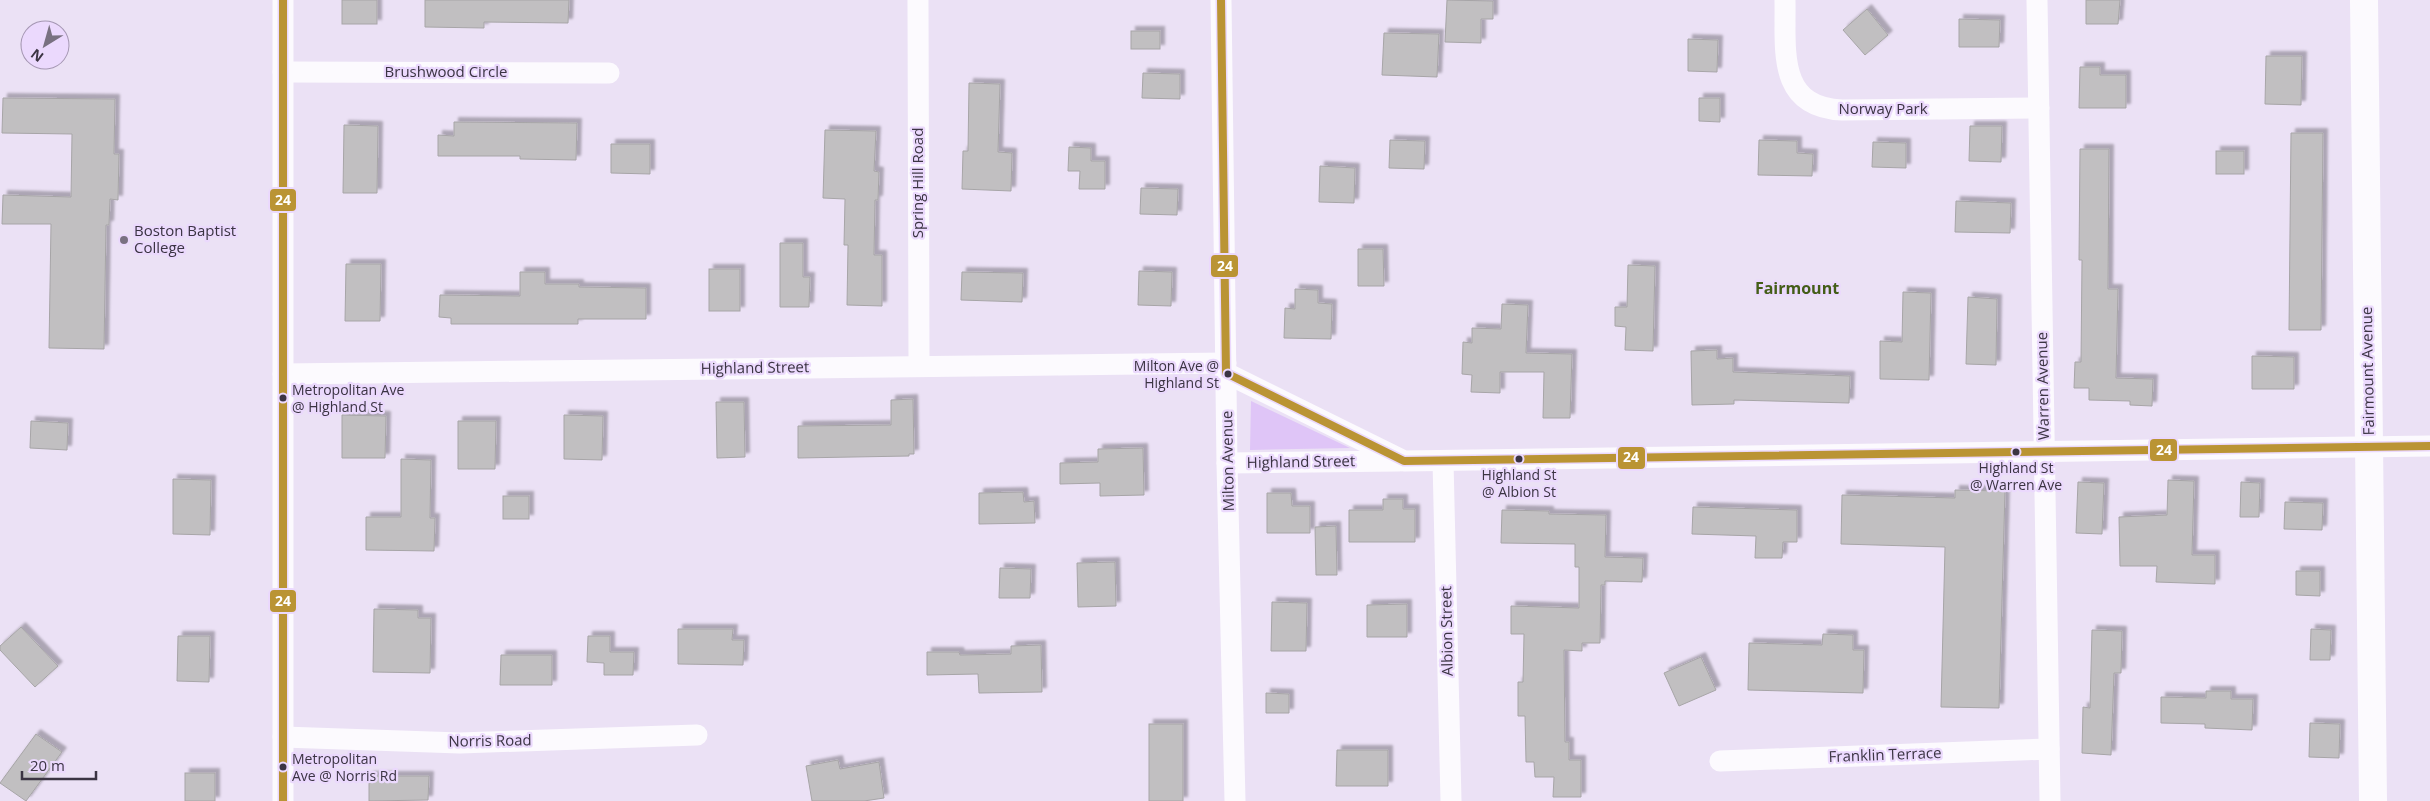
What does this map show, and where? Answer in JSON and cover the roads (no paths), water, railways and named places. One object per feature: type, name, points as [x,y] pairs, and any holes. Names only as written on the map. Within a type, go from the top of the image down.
[{"type":"street","points":[[283,0],[283,801]]},
{"type":"street","name":"Spring Hill Road","points":[[918,0],[919,366]]},
{"type":"street","name":"Milton Avenue","points":[[1221,0],[1227,463],[1235,801]]},
{"type":"street","name":"Norway Park","points":[[1785,0],[1786,61],[1789,73],[1800,94],[1819,107],[1842,110],[2038,108]]},
{"type":"street","name":"Warren Avenue","points":[[2037,0],[2050,801]]},
{"type":"street","name":"Fairmount Avenue","points":[[2364,0],[2373,801]]},
{"type":"street","name":"Brushwood Circle","points":[[283,72],[609,72]]},
{"type":"street","name":"Highland Street","points":[[283,374],[919,366],[1226,368],[1404,461]]},
{"type":"street","name":"Highland Street","points":[[1227,463],[2430,446]]},
{"type":"street","name":"Albion Street","points":[[1444,461],[1451,801]]},
{"type":"street","name":"Norris Road","points":[[283,737],[460,742],[697,735]]},
{"type":"street","name":"Franklin Terrace","points":[[1720,761],[2049,749]]},
{"type":"place","name":"Boston Baptist College","points":[[124,240]]},
{"type":"place","name":"Milton Ave @ Highland St","points":[[1228,374]]},
{"type":"place","name":"Metropolitan Ave @ Highland St","points":[[283,398]]},
{"type":"place","name":"Highland St @ Warren Ave","points":[[2016,452]]},
{"type":"place","name":"Highland St @ Albion St","points":[[1519,459]]},
{"type":"place","name":"Metropolitan Ave @ Norris Rd","points":[[283,767]]},
{"type":"district","name":"Fairmount","points":[[1797,288]]}]
